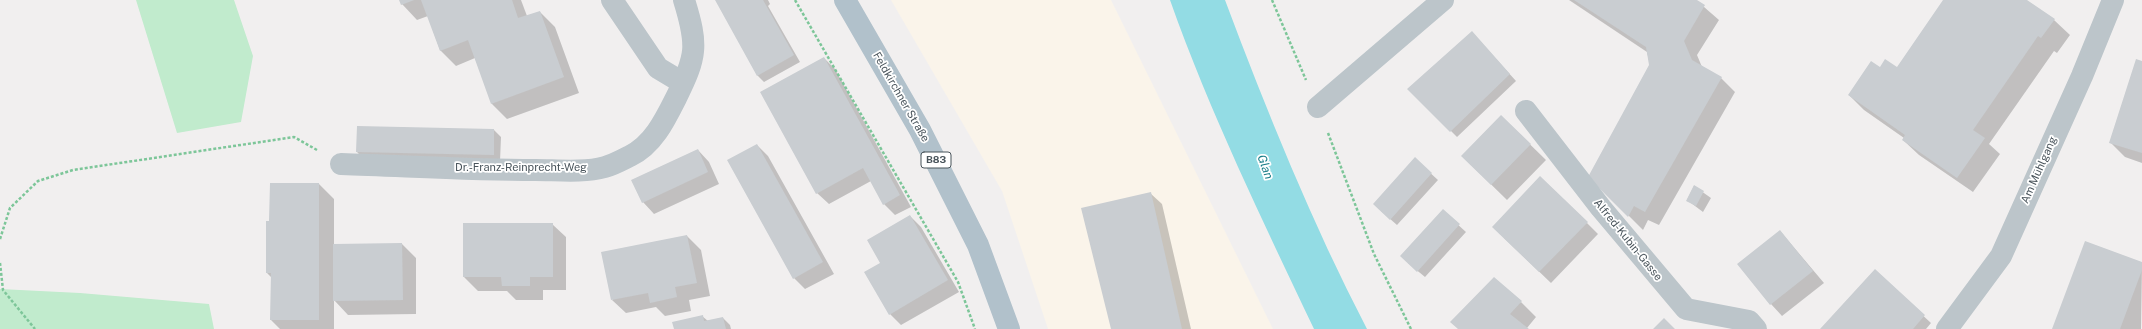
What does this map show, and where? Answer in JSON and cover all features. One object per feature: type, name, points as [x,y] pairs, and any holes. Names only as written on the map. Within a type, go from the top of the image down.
[{"type":"main road","name":"Feldkirchner Straße","points":[[845,0],[920,130],[978,245],[1009,329]]},
{"type":"street","points":[[612,0],[658,68],[683,83]]},
{"type":"street","name":"Dr.-Franz-Reinprecht-Weg","points":[[341,164],[502,170],[570,170],[605,167],[631,156],[650,141],[663,122],[691,67],[694,30],[684,0]]},
{"type":"street","points":[[1318,107],[1443,0]]},
{"type":"street","name":"Am Mühlgang","points":[[1947,329],[2001,256],[2082,76],[2111,1]]},
{"type":"street","name":"Alfred-Kubin-Gasse","points":[[1526,111],[1610,219],[1686,309],[1749,321],[1756,329]]},
{"type":"path","points":[[795,0],[958,282],[975,329]]},
{"type":"path","points":[[0,239],[10,208],[38,181],[73,170],[294,137],[341,164]]},
{"type":"path","points":[[1374,254],[1411,329]]},
{"type":"path","points":[[0,263],[3,290],[35,329]]},
{"type":"shaded area","points":[[891,0],[1111,0],[1273,329],[1048,329],[1002,191]]},
{"type":"green space","points":[[136,0],[234,0],[253,56],[241,122],[177,133]]},
{"type":"green space","points":[[0,289],[80,293],[209,304],[214,329],[0,329]]},
{"type":"water","name":"Glan","points":[[1170,0],[1225,0],[1291,167],[1328,249],[1367,329],[1314,329],[1202,84]]},
{"type":"building","points":[[399,0],[414,0],[401,5]]},
{"type":"building","points":[[421,0],[512,0],[518,18],[540,11],[564,77],[491,104],[468,40],[440,51]]},
{"type":"building","points":[[715,0],[763,0],[794,55],[757,76]]},
{"type":"building","points":[[1574,0],[1697,0],[1705,5],[1684,41],[1692,60],[1722,77],[1645,212],[1634,206],[1628,217],[1588,177],[1649,65],[1646,47]]},
{"type":"building","points":[[1943,0],[2027,0],[2055,19],[2041,38],[2038,36],[1973,130],[1985,138],[1957,178],[1902,140],[1905,135],[1848,95],[1871,61],[1880,67],[1885,59],[1897,67]]},
{"type":"building","points":[[1472,31],[1510,74],[1450,132],[1407,89]]},
{"type":"building","points":[[824,57],[900,195],[883,205],[863,168],[816,194],[760,92]]},
{"type":"building","points":[[2136,59],[2142,61],[2142,153],[2109,143]]},
{"type":"building","points":[[1501,115],[1531,144],[1491,185],[1461,156]]},
{"type":"building","points":[[357,126],[494,129],[494,155],[356,152]]},
{"type":"building","points":[[757,144],[823,262],[793,279],[727,160]]},
{"type":"building","points":[[698,149],[708,172],[642,203],[631,180]]},
{"type":"building","points":[[1415,157],[1432,173],[1390,220],[1373,204]]},
{"type":"building","points":[[1540,176],[1588,222],[1539,272],[1492,227]]},
{"type":"building","points":[[270,183],[319,183],[319,320],[270,320],[271,273],[266,273],[266,221],[269,221]]},
{"type":"building","points":[[1694,185],[1704,191],[1696,206],[1686,201]]},
{"type":"building","points":[[1151,192],[1182,329],[1111,329],[1081,208]]},
{"type":"building","points":[[1443,209],[1460,224],[1417,272],[1400,256]]},
{"type":"building","points":[[910,215],[948,280],[889,315],[864,272],[880,263],[867,240]]},
{"type":"building","points":[[463,223],[553,223],[553,277],[530,277],[530,286],[502,286],[501,277],[463,277]]},
{"type":"building","points":[[1780,230],[1813,271],[1770,305],[1737,264]]},
{"type":"building","points":[[687,235],[697,283],[675,287],[677,297],[650,303],[648,293],[611,300],[601,252]]},
{"type":"building","points":[[2085,241],[2142,262],[2142,270],[2120,329],[2052,329]]},
{"type":"building","points":[[402,243],[403,300],[333,301],[333,244]]},
{"type":"building","points":[[1875,269],[1925,315],[1913,329],[1820,329]]},
{"type":"building","points":[[1494,277],[1522,301],[1510,314],[1529,329],[1458,329],[1450,322]]},
{"type":"building","points":[[703,315],[704,321],[723,317],[726,329],[674,329],[672,322]]},
{"type":"building","points":[[1664,318],[1675,329],[1653,329]]}]
